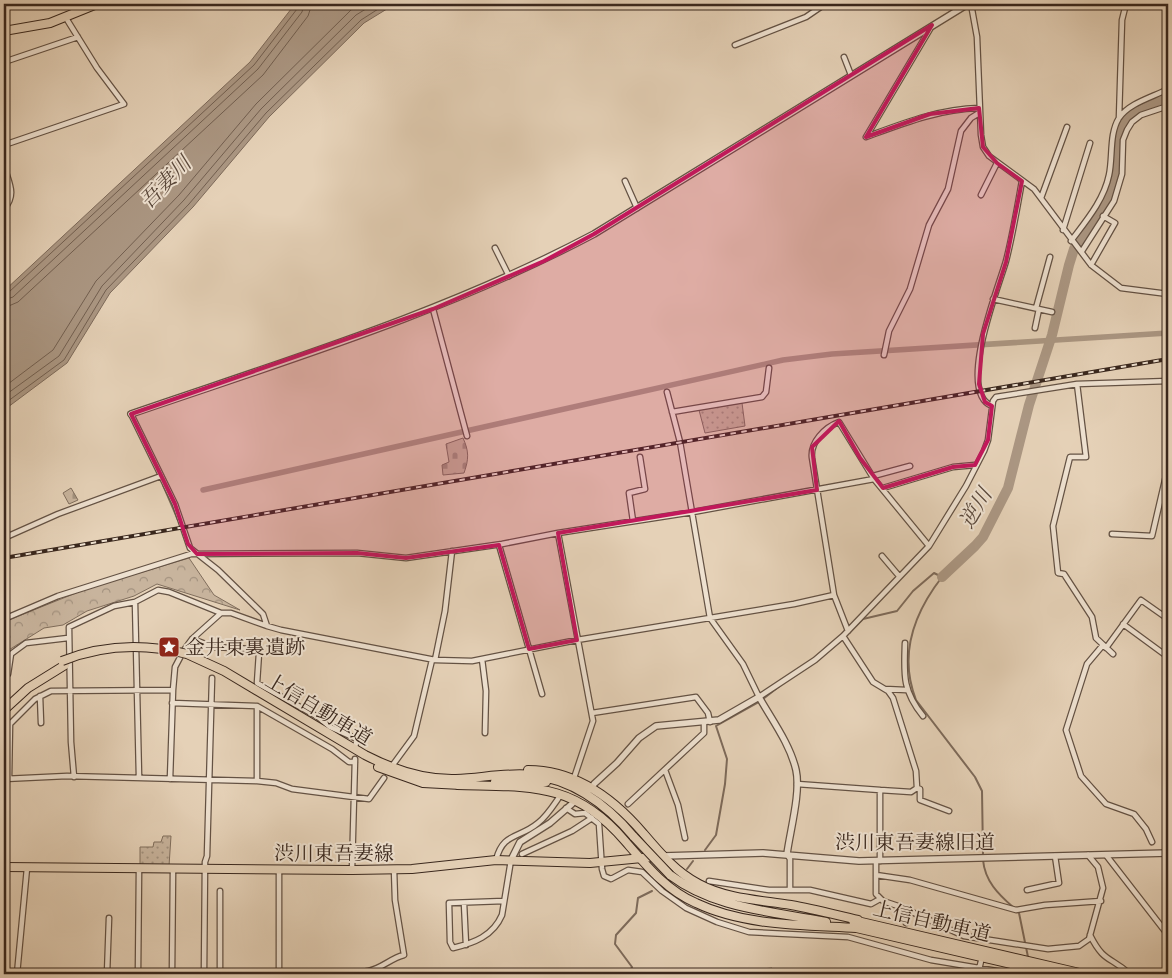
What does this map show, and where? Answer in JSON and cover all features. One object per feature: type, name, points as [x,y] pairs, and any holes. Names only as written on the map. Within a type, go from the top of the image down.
[{"type":"main road","points":[[4,31],[66,18],[97,4]]},
{"type":"main road","name":"上信自動車道","points":[[4,704],[39,674],[64,663],[129,650],[186,656],[384,770],[423,783],[523,780],[545,782],[577,789],[613,814],[670,875],[697,893],[715,900],[771,911],[857,924],[1084,974]]},
{"type":"main road","name":"上信自動車道","points":[[4,710],[28,688],[64,663]]},
{"type":"main road","points":[[457,782],[515,771],[540,770],[560,774],[587,784],[614,803],[663,856],[688,878],[731,896],[798,906],[857,924]]},
{"type":"main road","points":[[457,782],[535,787],[574,798],[602,817],[672,889],[709,909],[769,921],[857,924]]},
{"type":"main road","name":"渋川東吾妻線","points":[[4,867],[352,870],[394,869],[496,860],[601,862],[663,856]]},
{"type":"main road","name":"上信自動車道","points":[[857,924],[1054,974]]},
{"type":"street","points":[[735,45],[806,17],[825,4]]},
{"type":"street","points":[[267,626],[263,614],[188,544],[175,504],[131,414],[434,309],[509,277],[594,234],[969,4],[977,37],[979,110],[983,146],[996,164],[1022,181],[1041,198],[1063,230],[1081,250],[1091,265],[1121,288],[1168,294]]},
{"type":"street","points":[[1073,243],[1097,206],[1109,176],[1114,132],[1119,118],[1122,20],[1126,5],[1133,4]]},
{"type":"street","points":[[4,145],[124,104],[66,18]]},
{"type":"street","points":[[932,26],[866,137],[930,114],[957,108],[979,110]]},
{"type":"street","points":[[4,62],[78,37]]},
{"type":"street","points":[[844,57],[852,75]]},
{"type":"street","points":[[1119,118],[1129,108],[1168,89]]},
{"type":"street","points":[[1081,250],[1114,201],[1122,174],[1123,140],[1128,130],[1141,115],[1168,106]]},
{"type":"street","points":[[883,352],[889,331],[910,290],[929,225],[948,189],[960,131],[979,110]]},
{"type":"street","points":[[1041,198],[1067,127]]},
{"type":"street","points":[[1063,230],[1090,143]]},
{"type":"street","points":[[980,195],[996,164]]},
{"type":"street","points":[[4,166],[12,191],[11,201],[4,209]]},
{"type":"street","points":[[625,181],[637,208]]},
{"type":"street","points":[[992,406],[985,402],[979,384],[980,349],[992,299],[1006,262],[1022,181]]},
{"type":"street","points":[[1091,265],[1114,223],[1103,216]]},
{"type":"street","points":[[495,248],[509,277]]},
{"type":"street","points":[[1035,328],[1037,309],[1050,256]]},
{"type":"street","points":[[992,299],[1052,312]]},
{"type":"street","points":[[434,309],[467,436]]},
{"type":"street","points":[[672,412],[762,397],[766,392],[769,368]]},
{"type":"street","points":[[594,784],[618,763],[639,738],[656,726],[707,723],[735,712],[815,660],[845,637],[848,631],[928,546],[966,486],[988,440],[992,406],[996,397],[1077,384],[1168,381]]},
{"type":"street","points":[[1077,384],[1086,457],[1070,457],[1053,526],[1058,573],[1064,574],[1080,596],[1092,617],[1096,638],[1114,654]]},
{"type":"street","points":[[667,392],[680,442],[710,618],[742,664],[790,755],[796,771],[797,784],[787,854],[790,859],[790,889]]},
{"type":"street","points":[[848,631],[834,595],[816,490],[812,447],[824,431],[840,422],[874,477],[928,546]]},
{"type":"street","points":[[629,493],[645,489],[640,457]]},
{"type":"street","points":[[883,488],[953,467],[975,465]]},
{"type":"street","points":[[4,619],[58,596],[180,557],[197,554],[357,553],[406,558],[499,545],[558,532],[693,512],[816,490],[874,477],[910,466]]},
{"type":"street","points":[[1112,534],[1152,536],[1168,468]]},
{"type":"street","points":[[4,538],[58,514],[161,476]]},
{"type":"street","points":[[628,486],[633,521]]},
{"type":"street","points":[[558,532],[592,713],[591,729],[575,776]]},
{"type":"street","points":[[499,545],[542,694]]},
{"type":"street","points":[[392,766],[414,736],[445,611],[452,552]]},
{"type":"street","points":[[882,556],[899,576]]},
{"type":"street","points":[[74,777],[69,627],[75,622],[114,606],[135,602],[148,594],[163,590],[221,613],[230,613],[267,626],[434,660],[482,659],[577,640],[794,604],[834,595]]},
{"type":"street","points":[[1152,842],[1146,829],[1134,814],[1106,804],[1081,776],[1066,730],[1087,664],[1123,624],[1141,600],[1168,619]]},
{"type":"street","points":[[135,602],[139,777]]},
{"type":"street","points":[[170,779],[172,690],[175,667],[192,639],[221,613]]},
{"type":"street","points":[[1123,624],[1168,657]]},
{"type":"street","points":[[845,637],[873,682],[893,698],[916,771],[920,800],[949,811]]},
{"type":"street","points":[[4,678],[8,674],[11,654],[21,645],[68,638]]},
{"type":"street","points":[[192,639],[214,647],[253,649],[259,653],[257,683],[318,717],[330,727],[356,739],[355,747]]},
{"type":"street","points":[[906,642],[906,690],[912,703],[923,716]]},
{"type":"street","points":[[482,659],[486,691],[485,733]]},
{"type":"street","points":[[204,974],[205,869],[207,856],[212,678]]},
{"type":"street","points":[[884,689],[906,690]]},
{"type":"street","points":[[4,730],[40,696],[51,692],[172,690]]},
{"type":"street","points":[[40,696],[41,723]]},
{"type":"street","points":[[592,713],[696,697],[708,712],[704,733],[628,804]]},
{"type":"street","points":[[172,703],[257,706],[332,749],[349,762],[355,760],[352,870]]},
{"type":"street","points":[[257,706],[257,781]]},
{"type":"street","points":[[10,723],[6,779],[139,777],[208,781],[257,781],[276,783],[292,789],[369,799],[384,778]]},
{"type":"street","points":[[665,770],[678,805],[685,838]]},
{"type":"street","points":[[797,784],[911,792],[917,788]]},
{"type":"street","points":[[880,790],[876,894],[880,900],[908,910],[964,936],[1030,948],[1048,949],[1079,946],[1086,941],[1090,934],[1101,901],[1103,888],[1102,877],[1098,868],[1088,855]]},
{"type":"street","points":[[496,860],[506,840],[536,825],[547,815],[560,796]]},
{"type":"street","points":[[504,901],[449,904],[450,942],[453,948],[484,938],[493,929],[502,914],[504,901],[510,860],[520,842],[550,823],[573,803]]},
{"type":"street","points":[[566,808],[573,814],[585,813],[599,824],[601,830],[602,874],[608,878],[617,878],[628,870],[639,870],[662,891],[686,908],[734,928],[763,933],[832,935],[900,950],[931,960],[1015,974]]},
{"type":"street","points":[[522,854],[572,831],[592,818]]},
{"type":"street","name":"渋川東吾妻線旧道","points":[[663,856],[787,854],[878,861],[1168,854]]},
{"type":"street","points":[[1106,855],[1168,935]]},
{"type":"street","points":[[1027,890],[1059,883],[1055,856]]},
{"type":"street","points":[[17,974],[27,868]]},
{"type":"street","points":[[138,974],[139,868]]},
{"type":"street","points":[[172,974],[173,869]]},
{"type":"street","points":[[279,869],[279,974]]},
{"type":"street","points":[[332,974],[346,971],[368,971],[392,958],[404,955],[395,900],[394,869]]},
{"type":"street","points":[[876,875],[910,880],[1016,910],[1046,905],[1101,901]]},
{"type":"street","points":[[708,882],[769,890],[810,890],[871,904],[880,900]]},
{"type":"street","points":[[220,890],[220,974]]},
{"type":"street","points":[[768,899],[769,890]]},
{"type":"street","points":[[464,903],[466,945]]},
{"type":"street","points":[[906,923],[908,910]]},
{"type":"street","points":[[107,974],[109,918]]},
{"type":"street","points":[[763,933],[764,924]]},
{"type":"street","points":[[1090,934],[1098,952],[1105,958],[1120,965],[1130,974]]},
{"type":"street","points":[[985,947],[987,940]]},
{"type":"street","points":[[900,950],[901,942]]},
{"type":"street","points":[[978,974],[981,961]]},
{"type":"highlighted area","points":[[932,25],[866,137],[930,114],[979,108],[983,147],[997,163],[1022,181],[1006,262],[983,334],[979,384],[985,402],[992,406],[988,440],[975,465],[953,467],[883,488],[860,458],[839,421],[812,447],[817,490],[558,533],[577,640],[529,649],[499,545],[406,558],[357,553],[197,554],[188,544],[175,504],[131,414],[433,309],[544,261],[594,234]]},
{"type":"green space","points":[[742,403],[745,426],[705,433],[699,410]]},
{"type":"green space","points":[[463,438],[468,455],[464,473],[443,475],[442,465],[449,462],[446,444]]},
{"type":"green space","points":[[71,488],[78,500],[69,504],[63,493]]},
{"type":"green space","points":[[189,558],[214,595],[240,610],[157,584],[134,596],[87,611],[63,625],[44,628],[4,653],[4,623],[6,621],[86,589]]},
{"type":"green space","points":[[163,836],[171,836],[169,866],[140,866],[140,847],[153,847],[154,842],[161,842]]},
{"type":"green space","points":[[772,968],[775,974],[714,974]]},
{"type":"water","name":"吾妻川","points":[[295,4],[395,4],[364,23],[269,117],[193,207],[110,293],[67,363],[4,410],[4,291],[250,62]]},
{"type":"waterway","name":"逆川","points":[[942,577],[983,537],[1008,488],[1029,405],[1052,335],[1074,249],[1107,199],[1116,174],[1120,136],[1124,124],[1136,111],[1168,96]]},
{"type":"waterway","points":[[203,490],[783,360],[832,354],[1168,333]]},
{"type":"waterway","points":[[163,485],[178,520]]},
{"type":"waterway","name":"逆川","points":[[850,632],[863,619],[897,611],[913,591],[934,573],[942,577],[924,605],[912,635],[909,650],[911,683],[916,700],[975,777],[982,791],[983,855]]},
{"type":"waterway","points":[[814,663],[843,639]]},
{"type":"waterway","points":[[763,699],[781,685]]},
{"type":"waterway","points":[[705,850],[716,835],[725,784],[727,759],[716,726],[759,702]]},
{"type":"waterway","name":"逆川","points":[[983,860],[989,881],[1013,907]]},
{"type":"waterway","points":[[687,869],[693,861]]},
{"type":"waterway","points":[[629,974],[632,967],[615,944],[616,935],[636,913],[638,898],[652,891]]},
{"type":"waterway","name":"逆川","points":[[1016,910],[1019,913],[1028,957]]},
{"type":"railway","points":[[4,558],[1168,359]]},
{"type":"place","name":"金井東裏遺跡","points":[[169,647]]}]
